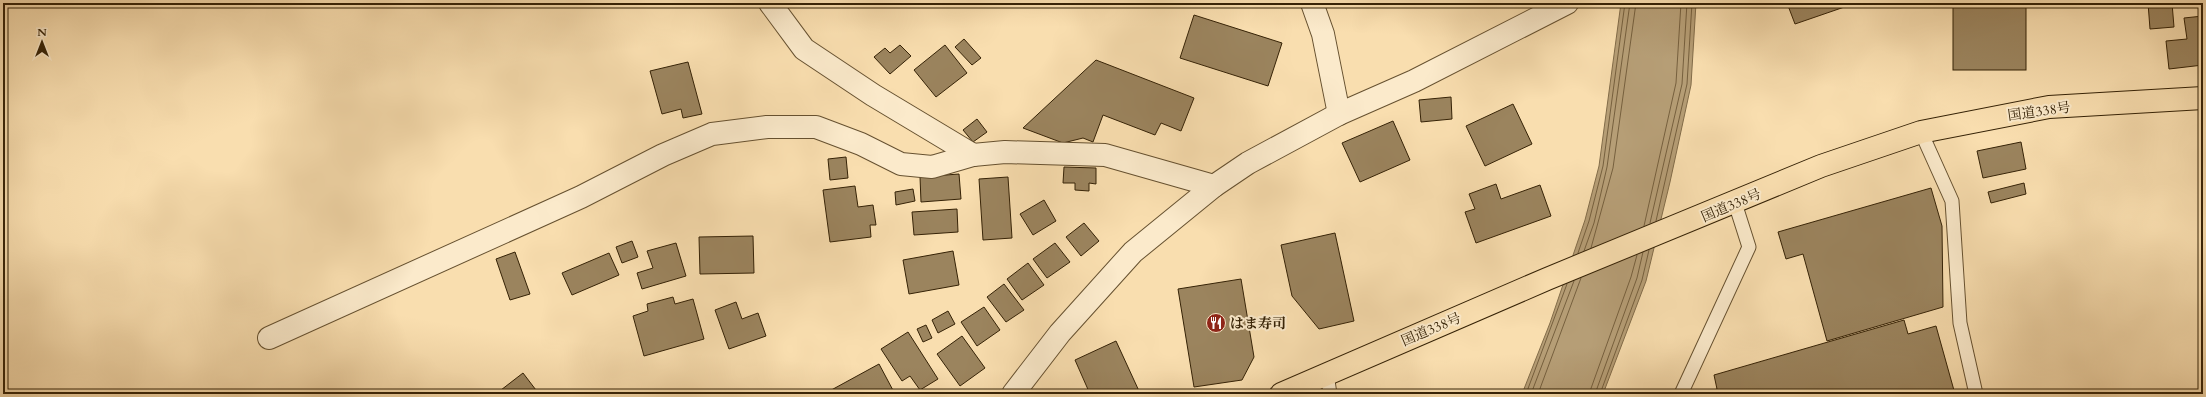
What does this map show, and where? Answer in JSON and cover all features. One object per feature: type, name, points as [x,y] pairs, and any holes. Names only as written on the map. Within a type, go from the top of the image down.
[{"type":"highway","name":"国道338号","points":[[1280,394],[1329,384],[1547,279],[1692,221],[1821,166],[1921,132],[2049,107],[2203,98]]},
{"type":"street","points":[[770,3],[804,49],[873,95],[973,155]]},
{"type":"street","points":[[1312,3],[1323,34],[1339,114]]},
{"type":"street","points":[[1013,394],[1060,334],[1133,252],[1214,186],[1248,163],[1339,114],[1414,81],[1567,3]]},
{"type":"street","points":[[269,338],[582,197],[662,155],[712,134],[767,126],[816,127],[861,144],[901,164],[932,167],[973,155],[1005,152],[1105,155],[1214,186]]},
{"type":"lane","points":[[1921,132],[1952,201],[1960,323],[1976,394]]},
{"type":"lane","points":[[1681,394],[1749,247],[1735,203]]},
{"type":"water","points":[[1621,3],[1696,3],[1691,85],[1670,182],[1646,281],[1603,394],[1522,394],[1550,323],[1585,220],[1599,166]]},
{"type":"building","points":[[1787,3],[1856,3],[1795,24]]},
{"type":"building","points":[[1953,3],[2026,3],[2026,70],[1953,70]]},
{"type":"building","points":[[2148,3],[2172,3],[2174,27],[2150,29]]},
{"type":"building","points":[[1194,15],[1282,43],[1268,86],[1180,58]]},
{"type":"building","points":[[2203,16],[2203,65],[2169,69],[2166,41],[2187,39],[2184,18]]},
{"type":"building","points":[[964,39],[981,58],[972,65],[955,47]]},
{"type":"building","points":[[900,45],[911,56],[890,74],[874,57],[885,48],[890,53]]},
{"type":"building","points":[[945,45],[967,73],[936,97],[914,70]]},
{"type":"building","points":[[1096,60],[1194,98],[1181,131],[1161,123],[1155,135],[1103,115],[1093,142],[1083,138],[1063,143],[1023,128]]},
{"type":"building","points":[[688,62],[702,114],[683,118],[681,109],[662,114],[650,71]]},
{"type":"building","points":[[1451,97],[1452,119],[1421,122],[1419,100]]},
{"type":"building","points":[[1513,104],[1532,144],[1485,166],[1466,126]]},
{"type":"building","points":[[977,119],[987,132],[973,142],[963,130]]},
{"type":"building","points":[[1393,121],[1410,160],[1360,182],[1342,143]]},
{"type":"building","points":[[2021,142],[2026,169],[1983,178],[1977,151]]},
{"type":"building","points":[[846,157],[848,178],[830,180],[828,159]]},
{"type":"building","points":[[1064,167],[1096,168],[1096,184],[1089,183],[1089,191],[1075,190],[1075,183],[1063,183]]},
{"type":"building","points":[[959,174],[961,199],[921,202],[920,177]]},
{"type":"building","points":[[1008,177],[1012,238],[983,240],[979,179]]},
{"type":"building","points":[[2024,183],[2026,194],[1991,203],[1988,192]]},
{"type":"building","points":[[1496,184],[1501,199],[1540,185],[1551,216],[1476,243],[1465,212],[1475,209],[1469,194]]},
{"type":"building","points":[[855,186],[858,207],[873,205],[876,225],[870,225],[871,237],[830,242],[823,190]]},
{"type":"building","points":[[1931,188],[1942,226],[1943,307],[1827,341],[1803,254],[1786,259],[1778,232]]},
{"type":"building","points":[[913,189],[915,201],[896,205],[895,192]]},
{"type":"building","points":[[1044,200],[1056,221],[1033,235],[1020,214]]},
{"type":"building","points":[[957,209],[958,232],[914,235],[912,212]]},
{"type":"building","points":[[1084,223],[1099,241],[1081,256],[1066,237]]},
{"type":"building","points":[[1335,233],[1354,321],[1319,329],[1292,296],[1281,245]]},
{"type":"building","points":[[753,236],[754,273],[700,274],[699,237]]},
{"type":"building","points":[[632,241],[638,257],[622,263],[616,247]]},
{"type":"building","points":[[676,243],[686,276],[642,289],[637,273],[653,268],[647,251]]},
{"type":"building","points":[[1055,243],[1070,262],[1047,278],[1033,259]]},
{"type":"building","points":[[953,251],[959,285],[909,294],[903,260]]},
{"type":"building","points":[[515,252],[530,294],[510,300],[496,259]]},
{"type":"building","points":[[609,253],[619,275],[572,295],[562,273]]},
{"type":"building","points":[[1028,263],[1044,285],[1022,300],[1007,279]]},
{"type":"building","name":"はま寿司","points":[[1241,279],[1254,357],[1242,380],[1194,387],[1178,289]]},
{"type":"building","points":[[1004,284],[1024,310],[1006,322],[987,297]]},
{"type":"building","points":[[673,297],[675,304],[693,299],[704,339],[644,356],[633,316],[648,311],[647,304]]},
{"type":"building","points":[[736,302],[742,319],[758,313],[766,336],[729,349],[715,310]]},
{"type":"building","points":[[984,307],[1000,330],[977,346],[961,322]]},
{"type":"building","points":[[948,311],[955,324],[938,333],[932,320]]},
{"type":"building","points":[[1904,320],[1908,334],[1936,326],[1955,394],[1700,394],[1717,389],[1714,375]]},
{"type":"building","points":[[926,325],[932,338],[923,342],[917,329]]},
{"type":"building","points":[[908,332],[938,379],[920,390],[910,376],[902,381],[881,349]]},
{"type":"building","points":[[962,336],[985,368],[960,386],[937,354]]},
{"type":"building","points":[[1116,341],[1139,391],[1133,394],[1090,394],[1075,360]]},
{"type":"building","points":[[879,364],[895,394],[824,394]]},
{"type":"building","points":[[523,373],[539,394],[504,394],[501,390]]},
{"type":"place","name":"はま寿司","points":[[1216,323]]}]
